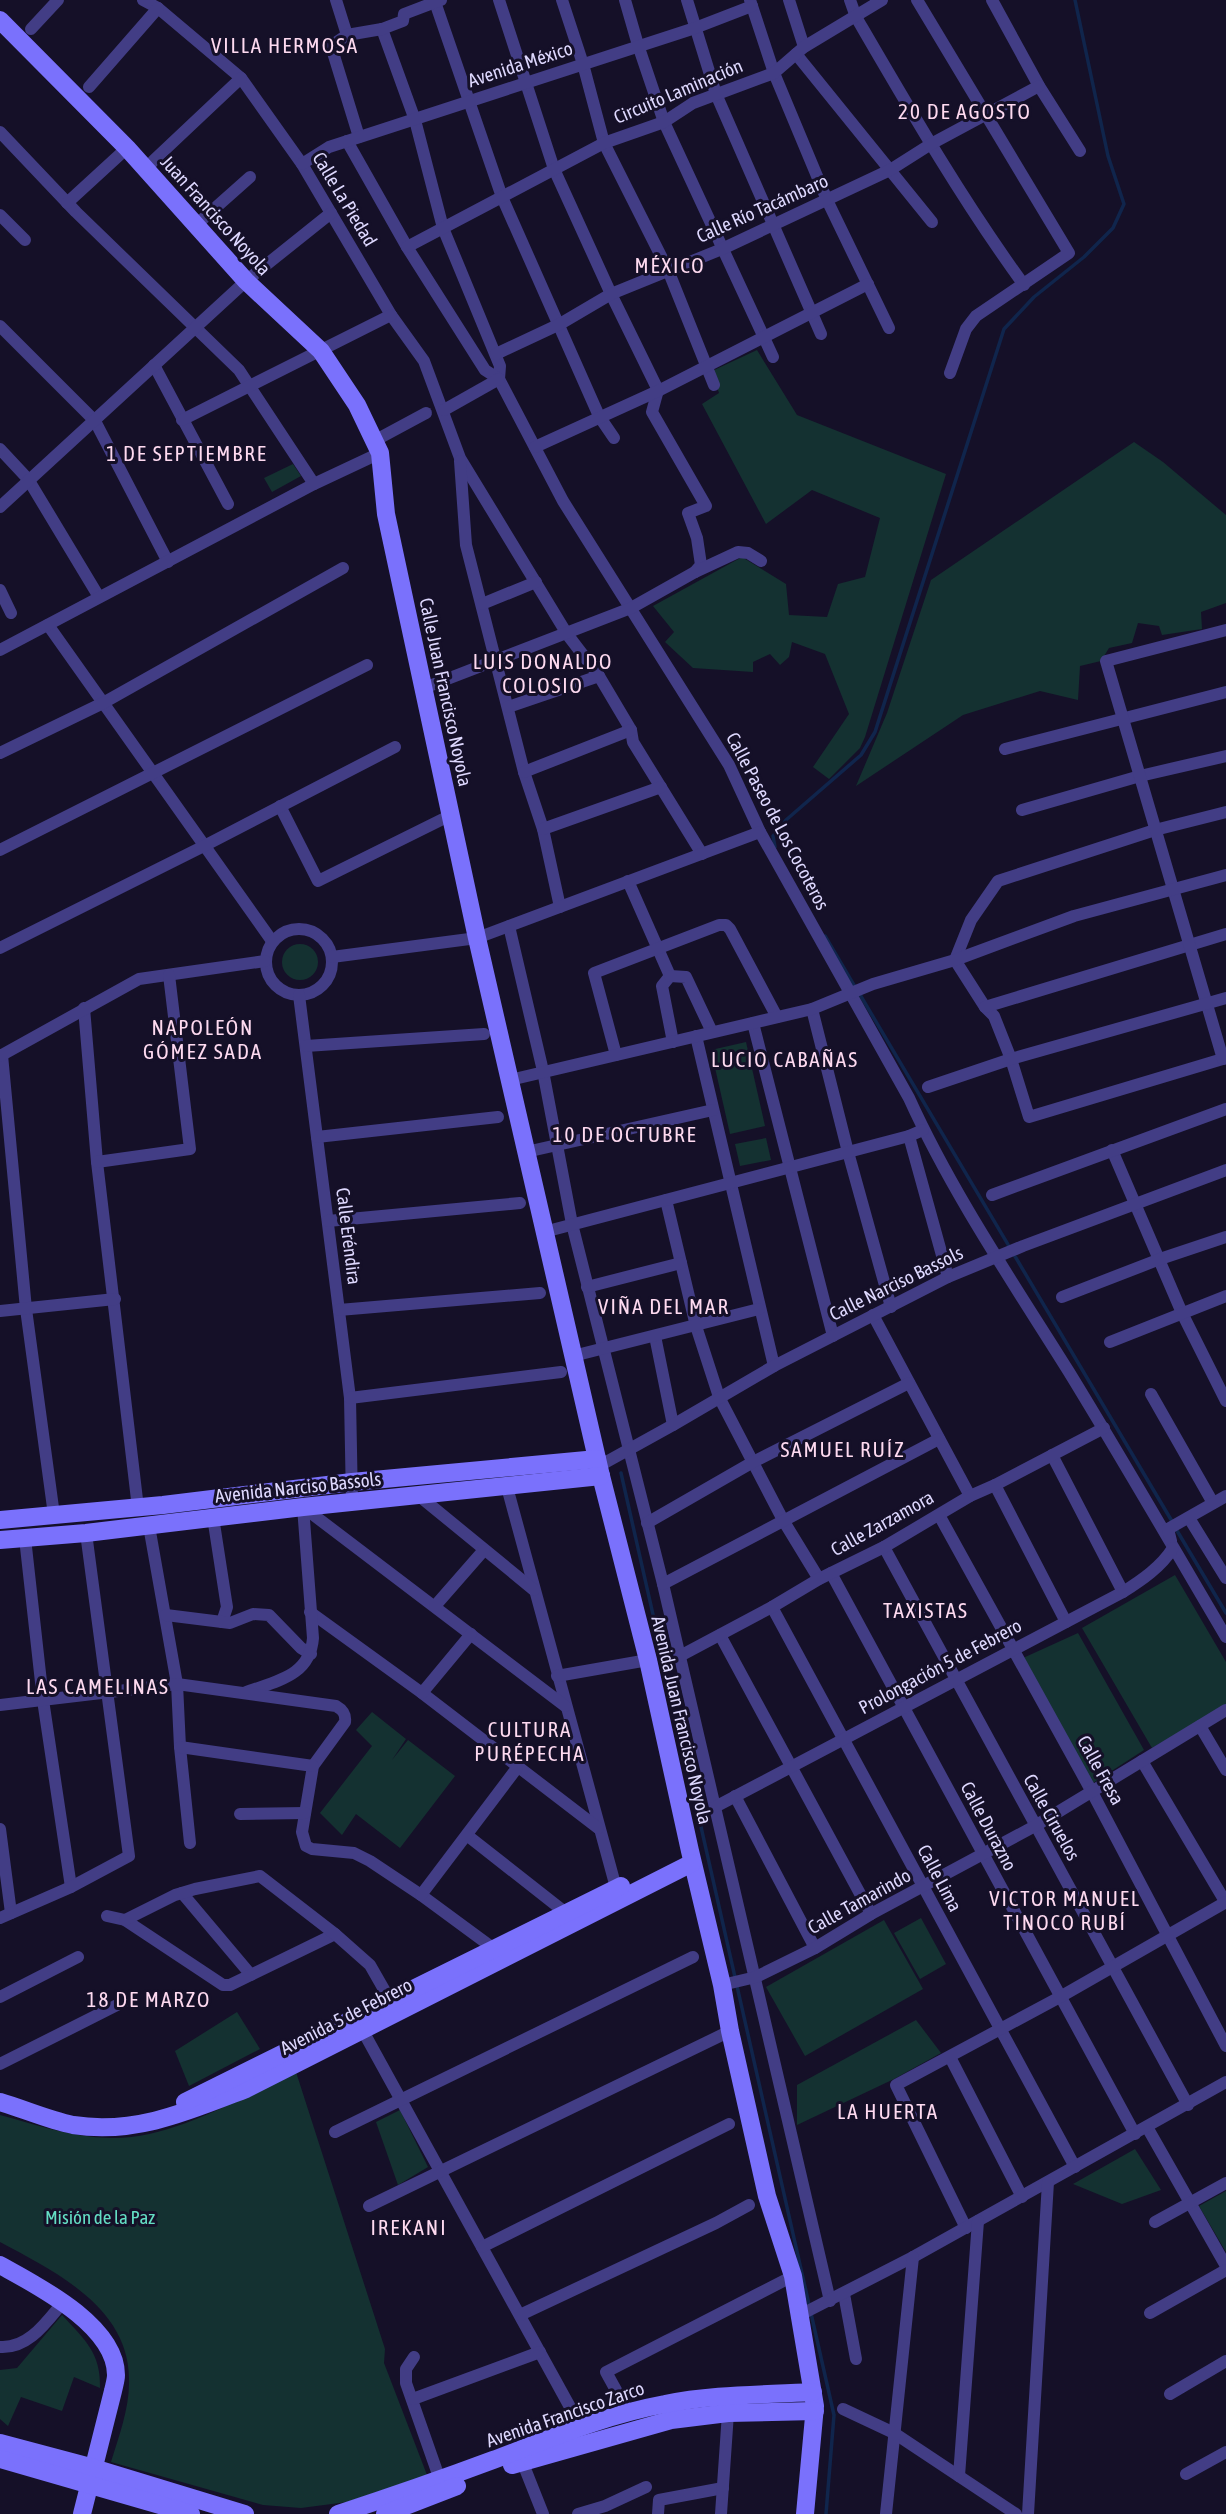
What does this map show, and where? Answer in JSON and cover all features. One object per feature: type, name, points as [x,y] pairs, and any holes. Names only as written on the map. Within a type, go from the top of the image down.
[{"type":"street","points":[[31,29],[58,0]]},
{"type":"street","name":"Calle La Piedad","points":[[143,0],[158,8],[241,78],[302,164],[391,315],[424,361],[460,458]]},
{"type":"street","points":[[336,0],[347,35]]},
{"type":"street","points":[[400,0],[403,21],[382,29],[347,35],[331,46],[353,139],[407,247],[485,370],[499,379]]},
{"type":"street","points":[[499,0],[554,169],[658,390],[652,412],[706,506],[688,513],[701,565],[695,572]]},
{"type":"street","points":[[562,0],[583,64],[604,143],[668,270],[714,385]]},
{"type":"street","points":[[625,0],[664,122],[773,357]]},
{"type":"street","points":[[687,0],[716,94],[821,334]]},
{"type":"street","points":[[789,0],[800,51],[932,222]]},
{"type":"street","points":[[850,0],[856,18],[931,144],[1024,285]]},
{"type":"street","name":"Circuito Laminación","points":[[407,247],[604,143],[664,122],[693,103],[774,72],[800,51],[882,0]]},
{"type":"street","points":[[917,0],[1069,253],[976,316],[966,329],[950,373]]},
{"type":"street","points":[[992,0],[1039,86],[1080,151]]},
{"type":"street","points":[[404,14],[438,1],[468,100],[502,197],[599,416],[614,438]]},
{"type":"street","points":[[751,3],[774,72],[827,200],[889,328]]},
{"type":"street","name":"Avenida México","points":[[302,164],[329,147],[695,28],[751,3]]},
{"type":"street","points":[[89,87],[158,8]]},
{"type":"street","name":"Juan Francisco Noyola","points":[[0,20],[127,148],[246,281],[321,351],[357,405],[377,447]]},
{"type":"street","points":[[382,29],[415,120],[443,228],[496,354],[500,366],[499,379]]},
{"type":"street","points":[[146,170],[241,78]]},
{"type":"street","name":"Calle Río Tacámbaro","points":[[496,354],[560,324],[611,294],[722,249],[890,170],[931,144],[1039,86]]},
{"type":"street","points":[[0,132],[67,202],[239,370],[314,484]]},
{"type":"street","points":[[67,202],[127,148]]},
{"type":"street","points":[[196,225],[250,177]]},
{"type":"street","points":[[0,507],[246,281],[331,213]]},
{"type":"street","points":[[0,215],[25,240]]},
{"type":"street","points":[[535,447],[658,390],[868,284]]},
{"type":"street","points":[[182,421],[391,315]]},
{"type":"street","points":[[0,326],[95,421],[167,562]]},
{"type":"street","points":[[154,365],[228,504]]},
{"type":"street","points":[[444,411],[499,379]]},
{"type":"street","name":"Calle Paseo de Los Cocoteros","points":[[499,379],[563,501],[729,765],[760,832],[855,992],[923,1130]]},
{"type":"street","points":[[0,650],[355,464],[426,413]]},
{"type":"street","name":"Calle Juan Francisco Noyola","points":[[377,447],[386,514],[477,938]]},
{"type":"street","points":[[0,449],[28,479],[99,597]]},
{"type":"street","points":[[460,458],[466,545],[524,772],[543,829],[560,907]]},
{"type":"street","points":[[460,458],[567,634],[599,676],[631,730],[633,742],[702,854]]},
{"type":"street","points":[[424,688],[631,608],[695,572],[738,552],[748,553],[761,561]]},
{"type":"street","points":[[0,753],[103,703],[343,568]]},
{"type":"street","points":[[482,604],[536,582]]},
{"type":"street","points":[[0,590],[11,613]]},
{"type":"street","points":[[48,625],[272,941]]},
{"type":"street","points":[[955,960],[985,1007],[994,1016],[1011,1059],[1029,1118],[1224,1059],[1171,888],[1106,661],[1226,630]]},
{"type":"street","points":[[0,850],[367,665]]},
{"type":"street","points":[[508,707],[599,676]]},
{"type":"street","points":[[1005,749],[1226,692]]},
{"type":"street","points":[[524,772],[631,730]]},
{"type":"street","points":[[0,948],[395,747]]},
{"type":"street","points":[[1022,810],[1140,776],[1226,756]]},
{"type":"street","points":[[543,829],[661,787]]},
{"type":"street","points":[[280,806],[318,881],[451,815]]},
{"type":"street","points":[[955,960],[971,920],[998,881],[1155,830],[1226,811]]},
{"type":"street","points":[[332,957],[477,938],[760,832]]},
{"type":"street","points":[[510,1080],[812,1009],[1074,916],[1226,874]]},
{"type":"street","points":[[628,881],[670,976]]},
{"type":"street","points":[[616,1055],[594,973],[719,925],[726,925],[777,1017]]},
{"type":"street","points":[[509,926],[543,1072],[572,1224],[680,1656],[826,2303]]},
{"type":"street","points":[[302,928],[322,937],[332,957],[332,969],[328,979],[311,993],[299,995],[279,989],[271,982],[265,961],[272,941],[280,933],[302,928]]},
{"type":"street","points":[[985,1007],[1226,934]]},
{"type":"street","name":"Avenida Juan Francisco Noyola","points":[[477,938],[599,1467],[648,1660],[691,1857],[726,1984],[730,2031],[767,2196],[803,2314],[815,2411],[805,2514]]},
{"type":"street","points":[[54,1515],[26,1309],[1,1056],[139,979],[265,961]]},
{"type":"street","points":[[97,1162],[190,1149],[169,975]]},
{"type":"street","points":[[670,976],[686,977],[712,1032]]},
{"type":"street","points":[[670,976],[662,986],[673,1042]]},
{"type":"street","name":"Calle Eréndira","points":[[299,995],[350,1398],[352,1502]]},
{"type":"street","points":[[928,1087],[1011,1059],[1226,998]]},
{"type":"street","points":[[85,1009],[97,1162],[138,1507]]},
{"type":"street","points":[[812,1009],[891,1307]]},
{"type":"street","points":[[753,1023],[833,1336]]},
{"type":"street","points":[[306,1046],[484,1034]]},
{"type":"street","points":[[696,1036],[774,1366]]},
{"type":"street","points":[[526,1152],[713,1110]]},
{"type":"street","points":[[992,1195],[1112,1150],[1225,1113]]},
{"type":"street","points":[[317,1137],[498,1118]]},
{"type":"street","points":[[544,1232],[909,1136],[923,1130],[1104,1428],[1226,1637]]},
{"type":"street","points":[[909,1136],[948,1277]]},
{"type":"street","points":[[1112,1150],[1182,1312],[1226,1401]]},
{"type":"street","name":"Calle Narciso Bassols","points":[[599,1467],[774,1366],[948,1277],[1226,1170]]},
{"type":"street","name":"Calle Durazno","points":[[666,1200],[696,1326],[719,1397],[783,1520],[825,1576],[903,1707],[1060,1997],[1141,2131],[1190,2204],[1226,2268]]},
{"type":"street","points":[[328,1221],[520,1203]]},
{"type":"street","points":[[1062,1297],[1226,1237]]},
{"type":"street","points":[[587,1287],[681,1264]]},
{"type":"street","points":[[339,1310],[540,1293]]},
{"type":"street","points":[[1110,1342],[1226,1296]]},
{"type":"street","points":[[0,1311],[115,1299]]},
{"type":"street","points":[[573,1356],[759,1309]]},
{"type":"street","points":[[873,1315],[970,1496]]},
{"type":"street","points":[[655,1336],[673,1425]]},
{"type":"street","points":[[350,1398],[561,1372]]},
{"type":"street","points":[[647,1523],[753,1462],[909,1383]]},
{"type":"street","points":[[1151,1394],[1213,1503]]},
{"type":"street","name":"Calle Zarzamora","points":[[680,1656],[825,1576],[884,1547],[970,1496],[1104,1428]]},
{"type":"street","points":[[663,1584],[939,1439]]},
{"type":"street","points":[[1052,1455],[1123,1592]]},
{"type":"street","name":"Avenida Narciso Bassols","points":[[0,1520],[352,1482],[599,1467]]},
{"type":"street","name":"Avenida Narciso Bassols","points":[[0,1540],[507,1487],[599,1467]]},
{"type":"street","points":[[995,1485],[1066,1622]]},
{"type":"street","points":[[507,1487],[618,1894]]},
{"type":"street","points":[[418,1495],[534,1590]]},
{"type":"street","points":[[1173,1548],[1179,1524],[1226,1496]]},
{"type":"street","points":[[303,1507],[565,1706]]},
{"type":"street","points":[[240,1694],[299,1670],[311,1654],[313,1638],[303,1507]]},
{"type":"street","name":"Calle Fresa","points":[[939,1515],[1092,1792],[1226,2046]]},
{"type":"street","points":[[213,1517],[227,1607],[222,1622]]},
{"type":"street","points":[[1179,1524],[1225,1576]]},
{"type":"street","points":[[149,1526],[177,1684],[180,1747],[190,1843]]},
{"type":"street","points":[[0,1829],[5,1916],[71,1887],[129,1856],[86,1533]]},
{"type":"street","points":[[25,1538],[43,1700],[71,1887]]},
{"type":"street","name":"Calle Ciruelos","points":[[884,1547],[1188,2105]]},
{"type":"street","name":"Prolongación 5 de Febrero","points":[[715,1807],[1123,1592],[1143,1580],[1163,1562],[1173,1548]]},
{"type":"street","points":[[435,1606],[484,1550]]},
{"type":"street","name":"Calle Lima","points":[[772,1607],[1075,2167]]},
{"type":"street","points":[[310,1612],[422,1693],[598,1828]]},
{"type":"street","points":[[166,1615],[230,1623],[253,1614],[269,1615],[301,1648],[311,1654]]},
{"type":"street","points":[[422,1693],[471,1634]]},
{"type":"street","points":[[720,1635],[871,1914]]},
{"type":"street","points":[[557,1676],[648,1660]]},
{"type":"street","points":[[0,1705],[177,1684],[342,1709],[345,1722],[313,1766],[302,1832],[306,1846],[312,1849],[354,1853],[370,1861],[421,1895],[496,1955]]},
{"type":"street","name":"Calle Tamarindo","points":[[726,1984],[752,1978],[815,1948],[871,1914],[1035,1826],[1226,1710]]},
{"type":"street","points":[[1200,1726],[1226,1770]]},
{"type":"street","points":[[180,1747],[313,1766]]},
{"type":"street","points":[[966,2228],[896,2085],[1060,1997],[1226,1902],[1142,1762]]},
{"type":"street","points":[[421,1895],[517,1768]]},
{"type":"street","points":[[735,1796],[815,1948]]},
{"type":"street","points":[[240,1814],[305,1813]]},
{"type":"street","points":[[468,1836],[566,1913]]},
{"type":"street","name":"Avenida 5 de Febrero","points":[[0,2102],[70,2124],[95,2127],[140,2125],[168,2119],[691,1857]]},
{"type":"street","points":[[125,1920],[182,1893],[260,1876],[370,1965],[394,2007]]},
{"type":"street","points":[[182,1893],[251,1975]]},
{"type":"street","name":"Avenida 5 de Febrero","points":[[496,1955],[566,1913],[618,1894]]},
{"type":"street","points":[[107,1916],[125,1920],[223,1985],[230,1985],[335,1934]]},
{"type":"street","points":[[0,1997],[78,1957]]},
{"type":"street","points":[[335,2132],[693,1958]]},
{"type":"street","points":[[0,2064],[127,2000]]},
{"type":"street","name":"Avenida 5 de Febrero","points":[[0,2092],[67,2111],[131,2118],[182,2104],[242,2082],[363,2031],[394,2007]]},
{"type":"street","points":[[363,2031],[581,2427]]},
{"type":"street","points":[[369,2206],[730,2031]]},
{"type":"street","points":[[950,2057],[1022,2197]]},
{"type":"street","points":[[803,2314],[966,2228],[1226,2082]]},
{"type":"street","points":[[482,2247],[729,2124]]},
{"type":"street","points":[[1028,2514],[1048,2182]]},
{"type":"street","points":[[1154,2222],[1226,2183]]},
{"type":"street","points":[[520,2315],[750,2205]]},
{"type":"street","points":[[959,2476],[978,2221]]},
{"type":"street","points":[[886,2514],[913,2257]]},
{"type":"street","points":[[0,2265],[64,2301],[101,2339],[110,2354],[116,2373],[109,2412],[82,2514]]},
{"type":"street","points":[[1150,2313],[1226,2268]]},
{"type":"street","points":[[628,2412],[606,2372],[793,2276]]},
{"type":"street","points":[[844,2294],[856,2359]]},
{"type":"street","points":[[0,2347],[21,2343],[35,2334],[64,2301]]},
{"type":"street","points":[[413,2399],[540,2352]]},
{"type":"street","points":[[414,2357],[406,2369],[406,2383],[440,2480]]},
{"type":"street","points":[[1170,2395],[1226,2361]]},
{"type":"street","name":"Avenida Francisco Zarco","points":[[385,2514],[522,2461],[668,2412],[813,2392]]},
{"type":"street","points":[[843,2409],[894,2433],[1016,2514]]},
{"type":"street","name":"Avenida Francisco Zarco","points":[[338,2514],[628,2412],[815,2411]]},
{"type":"street","points":[[721,2514],[728,2413]]},
{"type":"street","points":[[0,2443],[191,2514]]},
{"type":"street","points":[[1186,2474],[1226,2452]]},
{"type":"street","points":[[0,2459],[92,2476],[245,2514]]},
{"type":"street","points":[[522,2461],[543,2514]]},
{"type":"street","points":[[578,2514],[606,2506],[646,2487]]},
{"type":"street","points":[[658,2514],[659,2500],[723,2488]]},
{"type":"green space","points":[[757,350],[797,415],[946,474],[865,737],[860,748],[829,779],[813,767],[849,714],[825,654],[792,642],[789,657],[780,665],[770,654],[753,662],[753,672],[693,668],[665,642],[674,632],[653,606],[742,557],[786,584],[789,615],[827,617],[838,584],[865,577],[880,518],[812,490],[766,524],[702,404],[719,393],[712,371]]},
{"type":"green space","points":[[1134,442],[1163,462],[1226,515],[1226,603],[1201,612],[1202,629],[1162,635],[1159,626],[1138,623],[1132,643],[1109,648],[1101,661],[1080,666],[1078,700],[1040,691],[963,715],[856,786],[887,713],[931,580]]},
{"type":"green space","points":[[293,464],[301,476],[272,492],[264,478]]},
{"type":"green space","points":[[300,944],[313,949],[318,962],[313,975],[300,980],[287,975],[282,962],[287,949]]},
{"type":"green space","points":[[746,1042],[765,1126],[730,1134],[711,1050]]},
{"type":"green space","points":[[766,1138],[771,1160],[740,1166],[735,1144]]},
{"type":"green space","points":[[1175,1575],[1226,1662],[1226,1705],[1152,1748],[1082,1628]]},
{"type":"green space","points":[[1078,1633],[1144,1750],[1093,1783],[1023,1658]]},
{"type":"green space","points":[[372,1712],[406,1739],[392,1760],[408,1740],[455,1776],[400,1848],[356,1814],[342,1835],[320,1813],[372,1746],[356,1730]]},
{"type":"green space","points":[[921,1918],[946,1964],[920,1979],[894,1933]]},
{"type":"green space","points":[[884,1920],[923,1989],[805,2056],[766,1987]]},
{"type":"green space","points":[[237,2012],[260,2049],[189,2086],[175,2051]]},
{"type":"green space","points":[[916,2020],[941,2053],[894,2079],[797,2125],[797,2085]]},
{"type":"green space","name":"Misión de la Paz","points":[[296,2072],[385,2349],[384,2363],[427,2475],[347,2502],[301,2508],[263,2505],[111,2462],[129,2390],[126,2354],[116,2331],[85,2294],[65,2279],[0,2242],[0,2115],[82,2135],[133,2137],[181,2125]]},
{"type":"green space","points":[[400,2110],[428,2167],[398,2185],[376,2122]]},
{"type":"green space","points":[[1135,2149],[1161,2190],[1122,2204],[1073,2184]]},
{"type":"green space","points":[[1226,2191],[1226,2252],[1199,2206]]},
{"type":"green space","points":[[62,2315],[90,2348],[98,2365],[100,2388],[74,2377],[62,2411],[21,2397],[8,2426],[0,2419],[0,2370],[17,2368]]},
{"type":"waterway","points":[[775,847],[773,836],[786,820],[861,755],[875,732],[1004,329],[1034,297],[1084,257],[1113,228],[1124,204],[1108,156],[1075,0]]},
{"type":"waterway","points":[[825,936],[855,987]]},
{"type":"waterway","points":[[859,993],[1173,1523]]},
{"type":"waterway","points":[[621,1473],[834,2415],[826,2514]]},
{"type":"waterway","points":[[1176,1529],[1226,1613]]},
{"type":"district","name":"VILLA HERMOSA","points":[[285,46]]},
{"type":"district","name":"20 DE AGOSTO","points":[[965,112]]},
{"type":"district","name":"MÉXICO","points":[[670,266]]},
{"type":"district","name":"1 DE SEPTIEMBRE","points":[[187,454]]},
{"type":"district","name":"LUIS DONALDO COLOSIO","points":[[543,674]]},
{"type":"district","name":"NAPOLEÓN GÓMEZ SADA","points":[[203,1040]]},
{"type":"district","name":"LUCIO CABAÑAS","points":[[785,1060]]},
{"type":"district","name":"10 DE OCTUBRE","points":[[625,1135]]},
{"type":"district","name":"VIÑA DEL MAR","points":[[664,1307]]},
{"type":"district","name":"SAMUEL RUÍZ","points":[[843,1450]]},
{"type":"district","name":"TAXISTAS","points":[[926,1611]]},
{"type":"district","name":"LAS CAMELINAS","points":[[98,1687]]},
{"type":"district","name":"CULTURA PURÉPECHA","points":[[530,1742]]},
{"type":"district","name":"VICTOR MANUEL TINOCO RUBÍ","points":[[1065,1911]]},
{"type":"district","name":"18 DE MARZO","points":[[149,2000]]},
{"type":"district","name":"LA HUERTA","points":[[888,2112]]},
{"type":"district","name":"IREKANI","points":[[409,2228]]}]
